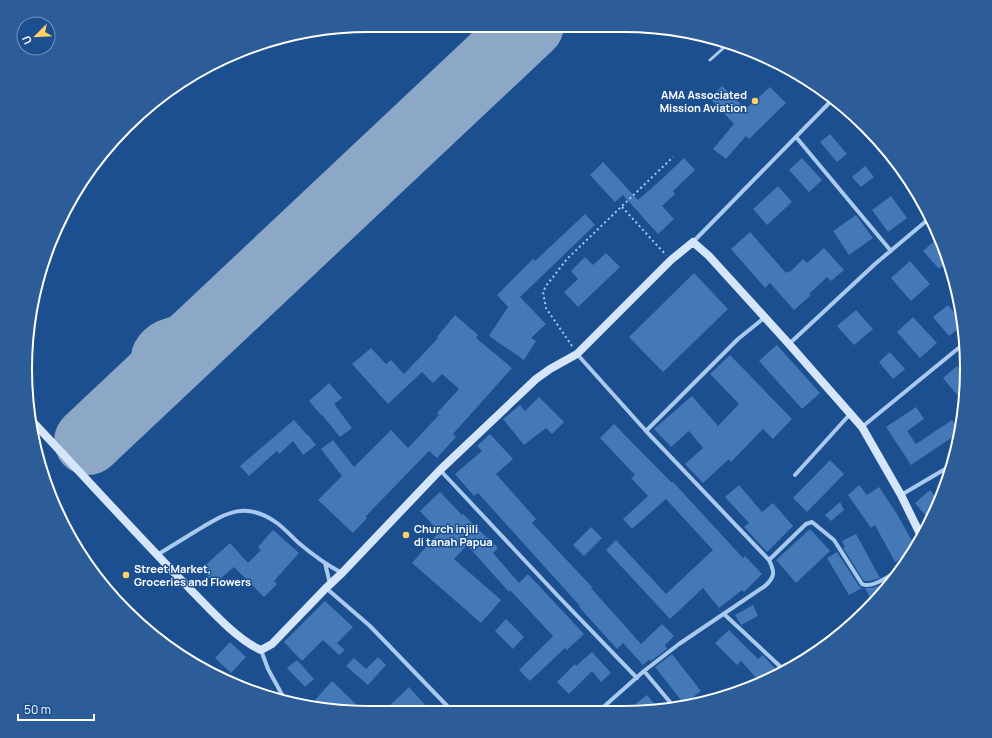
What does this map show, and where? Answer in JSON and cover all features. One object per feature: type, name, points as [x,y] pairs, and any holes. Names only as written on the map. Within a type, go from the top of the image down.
[{"type":"street","points":[[37,426],[157,556],[215,615],[250,646],[261,650],[272,644],[440,470],[536,379],[550,369],[577,354],[671,260],[693,242],[829,103]]},
{"type":"street","points":[[796,137],[891,251]]},
{"type":"street","points":[[789,344],[926,222]]},
{"type":"street","points":[[693,242],[708,256],[852,413],[862,427],[901,495],[919,531]]},
{"type":"street","points":[[646,431],[734,344],[764,318]]},
{"type":"street","points":[[862,427],[959,349]]},
{"type":"street","points":[[577,354],[646,431],[769,560],[773,572],[771,581],[679,644],[644,671],[605,706]]},
{"type":"street","points":[[795,475],[852,413]]},
{"type":"street","points":[[901,495],[945,469]]},
{"type":"street","points":[[440,470],[637,678]]},
{"type":"street","points":[[157,556],[214,520],[227,514],[243,510],[257,512],[277,523],[324,563],[342,573]]},
{"type":"street","points":[[769,560],[806,524],[812,522],[834,540],[862,584],[866,586],[872,585],[888,576]]},
{"type":"street","points":[[324,563],[328,586],[370,626],[447,706]]},
{"type":"street","points":[[724,614],[781,667]]},
{"type":"street","points":[[261,650],[268,669],[282,695]]},
{"type":"street","points":[[644,671],[670,703]]},
{"type":"lane","points":[[710,60],[724,48]]},
{"type":"path","points":[[577,354],[546,308],[543,292],[567,259],[673,158]]},
{"type":"path","points":[[622,207],[671,260]]},
{"type":"building","points":[[722,86],[746,109],[770,87],[786,103],[749,139],[746,136],[726,159],[713,149],[734,124],[710,98]]},
{"type":"building","points":[[830,134],[847,154],[837,162],[820,142]]},
{"type":"building","points":[[684,158],[695,170],[673,191],[675,194],[662,206],[674,219],[658,234],[623,195],[615,202],[590,175],[603,162],[638,200]]},
{"type":"building","points":[[802,158],[822,180],[809,192],[789,170]]},
{"type":"building","points":[[865,166],[874,177],[861,187],[852,177]]},
{"type":"building","points":[[778,186],[792,202],[767,225],[753,209]]},
{"type":"building","points":[[891,196],[907,218],[888,232],[872,210]]},
{"type":"building","points":[[585,214],[595,225],[520,297],[546,324],[531,338],[536,341],[524,360],[489,336],[508,307],[497,295],[533,259],[535,261]]},
{"type":"building","points":[[856,215],[873,238],[849,255],[833,231]]},
{"type":"building","points":[[750,232],[786,273],[789,271],[790,272],[803,259],[807,263],[824,248],[844,270],[831,281],[827,277],[809,294],[811,295],[794,310],[770,283],[765,288],[731,249]]},
{"type":"building","points":[[934,241],[943,265],[939,269],[923,251]]},
{"type":"building","points":[[606,253],[620,267],[578,307],[564,292],[578,279],[571,271],[585,257],[593,265]]},
{"type":"building","points":[[910,261],[930,284],[911,301],[891,278]]},
{"type":"building","points":[[694,273],[728,309],[663,372],[629,337]]},
{"type":"building","points":[[948,305],[956,314],[957,329],[949,336],[933,317]]},
{"type":"building","points":[[856,310],[873,329],[854,345],[837,326]]},
{"type":"building","points":[[455,315],[478,335],[476,338],[512,368],[453,434],[456,437],[437,458],[429,451],[366,516],[367,518],[353,533],[318,500],[342,476],[321,449],[333,440],[354,467],[391,430],[408,448],[439,415],[437,413],[459,389],[442,374],[433,383],[422,372],[388,404],[352,364],[371,348],[386,364],[391,360],[404,374],[438,338],[437,337]]},
{"type":"building","points":[[913,317],[937,343],[920,358],[897,332]]},
{"type":"building","points":[[777,345],[820,393],[802,409],[759,361]]},
{"type":"building","points":[[890,352],[905,369],[893,379],[879,362]]},
{"type":"building","points":[[730,355],[792,419],[773,439],[763,429],[731,462],[729,459],[703,483],[685,464],[703,448],[689,431],[671,447],[654,429],[692,396],[718,426],[739,404],[710,374]]},
{"type":"building","points":[[957,366],[960,369],[959,396],[943,378]]},
{"type":"building","points":[[329,383],[342,398],[334,404],[352,428],[340,437],[309,401]]},
{"type":"building","points":[[539,397],[564,422],[552,434],[546,428],[524,445],[503,419],[520,405],[525,411]]},
{"type":"building","points":[[916,407],[924,419],[907,431],[916,444],[952,420],[955,425],[954,436],[911,465],[886,427]]},
{"type":"building","points":[[294,420],[316,445],[303,455],[293,441],[279,454],[277,451],[249,476],[240,466]]},
{"type":"building","points":[[614,424],[672,483],[673,482],[743,558],[745,556],[762,574],[744,592],[742,590],[719,608],[703,588],[670,619],[606,550],[616,540],[666,594],[713,550],[666,499],[632,529],[623,519],[648,496],[631,478],[635,475],[600,438]]},
{"type":"building","points":[[490,434],[513,459],[496,474],[536,519],[532,523],[592,587],[591,588],[641,644],[662,624],[674,636],[665,645],[667,649],[643,665],[623,643],[617,649],[478,493],[474,496],[455,474],[482,451],[477,446]]},
{"type":"building","points":[[830,460],[844,474],[807,512],[793,498]]},
{"type":"building","points":[[739,485],[762,512],[773,503],[793,526],[767,552],[744,527],[749,523],[725,497]]},
{"type":"building","points":[[859,485],[867,495],[879,487],[897,514],[913,542],[901,559],[895,562],[875,525],[871,528],[848,495]]},
{"type":"building","points":[[930,490],[935,496],[926,516],[915,503]]},
{"type":"building","points":[[440,492],[462,515],[463,514],[498,548],[493,553],[519,583],[528,574],[584,634],[567,650],[565,648],[530,681],[519,670],[553,636],[510,590],[509,592],[467,545],[454,559],[501,600],[481,623],[412,563],[439,532],[420,511]]},
{"type":"building","points":[[840,502],[844,510],[831,521],[825,515]]},
{"type":"building","points":[[591,527],[602,538],[584,556],[573,545]]},
{"type":"building","points":[[810,529],[830,551],[796,583],[776,560]]},
{"type":"building","points":[[273,530],[299,553],[274,581],[277,584],[264,597],[234,567],[214,584],[201,569],[230,543],[248,563],[261,550],[258,547]]},
{"type":"building","points":[[856,534],[880,578],[864,581],[843,548],[845,547],[842,541]]},
{"type":"building","points":[[837,552],[859,586],[862,588],[849,595],[827,558]]},
{"type":"building","points":[[881,585],[870,598],[865,588],[872,588]]},
{"type":"building","points":[[325,601],[353,627],[337,643],[345,650],[339,655],[323,640],[302,661],[284,642]]},
{"type":"building","points":[[753,605],[758,616],[741,625],[735,615]]},
{"type":"building","points":[[506,619],[524,637],[513,649],[495,631]]},
{"type":"building","points":[[729,630],[758,659],[763,655],[776,669],[756,678],[741,661],[737,665],[715,643]]},
{"type":"building","points":[[230,642],[246,657],[231,673],[215,658]]},
{"type":"building","points":[[592,652],[611,673],[601,682],[592,671],[569,694],[557,682],[575,664],[576,666]]},
{"type":"building","points":[[672,654],[701,691],[689,700],[682,701],[655,667]]},
{"type":"building","points":[[378,657],[386,665],[368,685],[346,666],[354,658],[366,669]]},
{"type":"building","points":[[297,660],[314,679],[305,687],[287,668]]},
{"type":"building","points":[[332,681],[357,705],[325,703],[317,702],[315,700]]},
{"type":"building","points":[[409,687],[426,706],[389,706]]},
{"type":"building","points":[[647,695],[654,704],[645,705],[634,706]]},
{"type":"taxiway","points":[[165,369],[155,370],[146,362],[146,351],[153,341],[162,334],[182,327],[217,319]]},
{"type":"runway","points":[[88,441],[523,32]]},
{"type":"place","name":"AMA Associated Mission Aviation","points":[[755,101]]},
{"type":"place","name":"Church injili di tanah Papua","points":[[406,535]]},
{"type":"place","name":"Street Market, Groceries and Flowers","points":[[126,575]]}]
